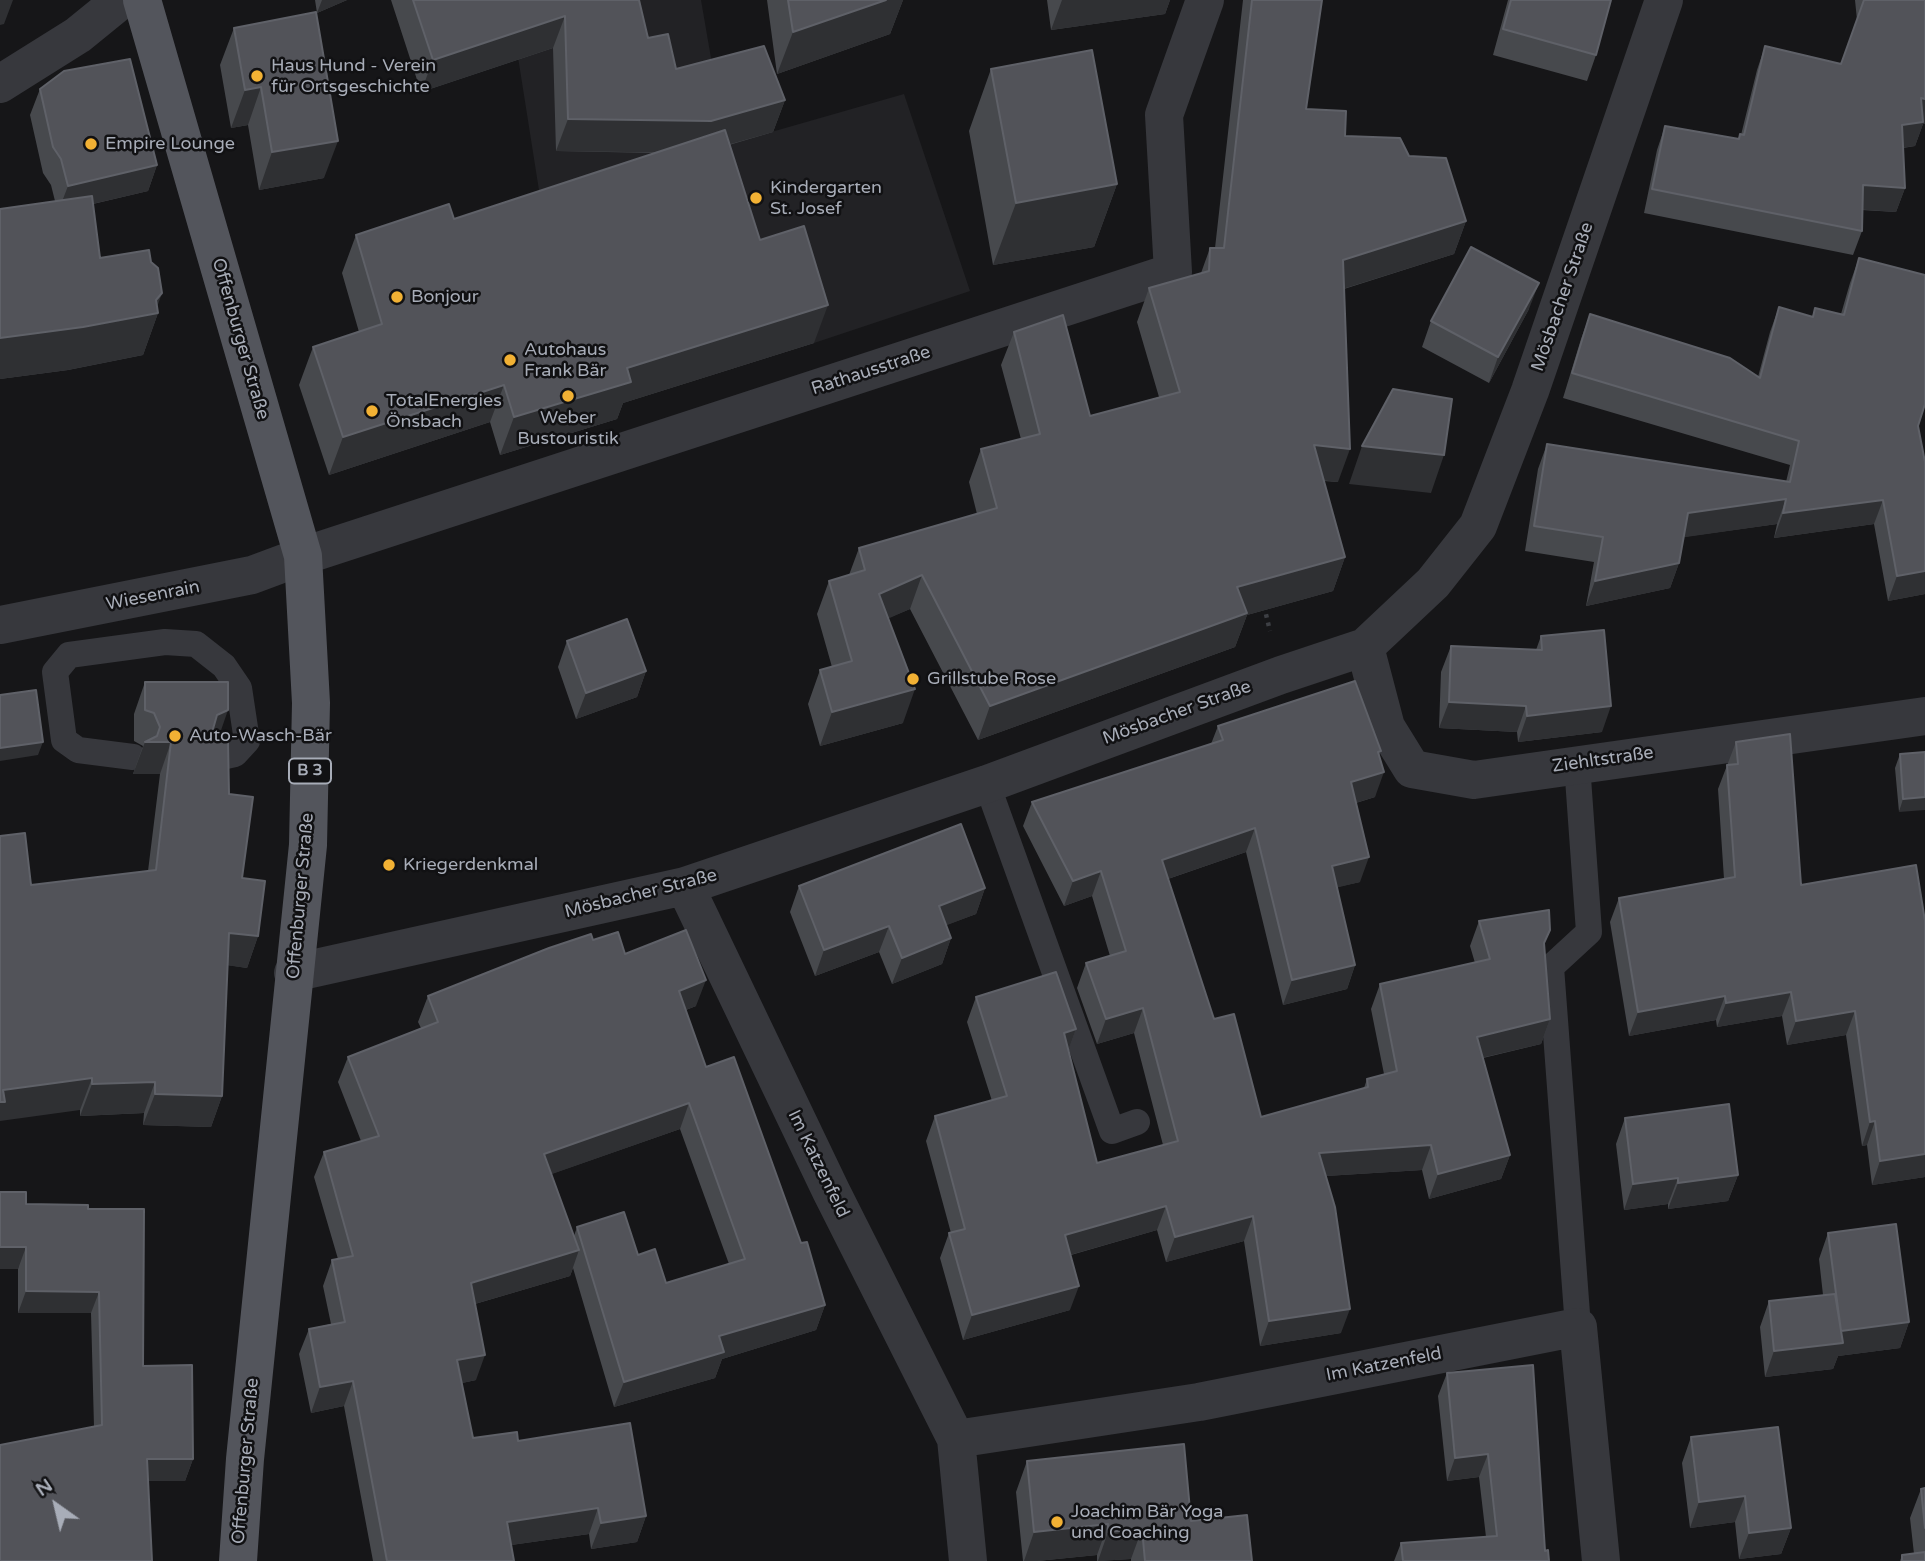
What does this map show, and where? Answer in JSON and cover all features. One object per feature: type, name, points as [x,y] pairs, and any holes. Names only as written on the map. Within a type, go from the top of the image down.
[{"type":"main road","name":"Offenburger Straße","points":[[142,0],[303,556],[310,703],[308,845],[239,1519],[238,1561]]},
{"type":"street","points":[[0,84],[78,34],[121,0]]},
{"type":"street","name":"Rathausstraße","points":[[303,556],[1173,272],[1164,115],[1206,0]]},
{"type":"street","name":"Mösbacher Straße","points":[[293,973],[685,886],[987,784],[1280,675],[1365,647],[1433,583],[1478,526],[1530,391],[1664,0]]},
{"type":"street","name":"Wiesenrain","points":[[0,625],[252,575],[303,556]]},
{"type":"street","name":"Ziehltstraße","points":[[1365,647],[1386,727],[1412,769],[1474,780],[1925,716]]},
{"type":"street","name":"Im Katzenfeld","points":[[685,886],[831,1191],[956,1440],[968,1561]]},
{"type":"street","points":[[1578,1327],[1601,1561]]},
{"type":"street","name":"Im Katzenfeld","points":[[956,1440],[1199,1402],[1578,1327]]},
{"type":"lane","points":[[133,757],[78,750],[64,740],[55,672],[69,656],[165,642],[195,644],[224,666],[239,688],[247,741],[235,754],[217,758]]},
{"type":"lane","points":[[1577,764],[1589,932],[1551,967],[1578,1327]]},
{"type":"lane","points":[[987,784],[1112,1131],[1137,1122]]},
{"type":"path","points":[[1261,595],[1280,675]]},
{"type":"shaded area","name":"Kindergarten St. Josef","points":[[509,0],[701,0],[726,145],[904,94],[970,291],[814,343],[541,203]]},
{"type":"building","points":[[413,0],[639,0],[648,38],[668,34],[676,69],[764,46],[785,100],[711,121],[568,119],[565,16],[433,60]]},
{"type":"building","points":[[788,0],[886,0],[793,32]]},
{"type":"building","points":[[1252,0],[1322,0],[1306,109],[1346,111],[1345,136],[1400,138],[1409,156],[1446,158],[1466,221],[1343,260],[1350,449],[1314,445],[1345,557],[1237,587],[1247,613],[990,706],[922,575],[879,594],[915,689],[832,712],[820,670],[852,661],[829,581],[865,570],[859,548],[997,508],[981,449],[1040,434],[1014,332],[1063,315],[1090,416],[1180,392],[1149,288],[1209,271],[1210,248],[1224,248]]},
{"type":"building","points":[[1511,0],[1611,0],[1596,55],[1503,29]]},
{"type":"building","points":[[1864,0],[1925,0],[1925,99],[1921,98],[1923,122],[1902,125],[1905,188],[1863,185],[1862,231],[1652,189],[1665,126],[1739,139],[1740,134],[1744,135],[1765,46],[1841,64]]},
{"type":"building","points":[[316,12],[338,141],[272,152],[261,87],[245,90],[234,28]]},
{"type":"building","points":[[1092,50],[1117,184],[1016,203],[991,69]]},
{"type":"building","points":[[130,59],[157,165],[68,186],[61,159],[53,147],[40,89],[64,71]]},
{"type":"building","points":[[725,130],[760,240],[804,226],[828,305],[627,368],[631,382],[514,417],[504,385],[343,437],[313,347],[382,324],[356,235],[449,204],[454,219]]},
{"type":"building","points":[[92,196],[100,258],[149,250],[151,262],[158,268],[162,293],[156,300],[158,313],[83,327],[0,338],[0,209]]},
{"type":"building","points":[[1471,247],[1539,283],[1498,357],[1431,321]]},
{"type":"building","points":[[1859,258],[1925,275],[1925,404],[1918,426],[1925,462],[1925,571],[1897,576],[1883,500],[1783,513],[1786,499],[1688,513],[1679,563],[1595,581],[1603,537],[1534,526],[1547,444],[1790,482],[1799,441],[1572,373],[1590,314],[1730,358],[1760,378],[1779,307],[1813,317],[1815,308],[1844,315]]},
{"type":"building","points":[[1393,389],[1452,399],[1444,455],[1362,446]]},
{"type":"building","points":[[627,619],[646,671],[586,693],[567,641]]},
{"type":"building","points":[[1604,630],[1611,706],[1527,716],[1526,706],[1449,702],[1451,646],[1542,650],[1541,636]]},
{"type":"building","points":[[1355,681],[1381,751],[1378,752],[1384,772],[1351,782],[1369,857],[1332,866],[1355,965],[1292,980],[1255,828],[1162,860],[1214,1019],[1234,1014],[1261,1117],[1368,1087],[1367,1079],[1397,1071],[1380,984],[1490,959],[1479,921],[1549,910],[1550,930],[1544,943],[1550,1019],[1477,1037],[1510,1155],[1438,1174],[1431,1145],[1319,1153],[1335,1207],[1350,1309],[1269,1321],[1253,1216],[1175,1237],[1166,1206],[1065,1235],[1079,1286],[972,1315],[949,1233],[965,1229],[935,1116],[1007,1096],[976,997],[1056,972],[1076,1029],[1064,1033],[1097,1163],[1178,1141],[1143,1008],[1106,1019],[1086,963],[1126,951],[1101,871],[1073,881],[1032,802],[1223,740],[1218,726]]},
{"type":"building","points":[[145,682],[228,682],[228,710],[217,715],[213,729],[217,738],[228,742],[229,794],[253,797],[242,878],[265,881],[258,936],[229,933],[222,1096],[155,1094],[155,1082],[92,1084],[92,1078],[3,1090],[5,1102],[0,1102],[0,836],[25,833],[31,885],[156,870],[171,742],[145,742],[157,736],[160,727],[154,713],[145,710]]},
{"type":"building","points":[[36,690],[43,742],[0,748],[0,695]]},
{"type":"building","points":[[1790,734],[1801,885],[1916,865],[1925,921],[1925,1154],[1880,1161],[1875,1121],[1870,1122],[1855,1011],[1796,1021],[1791,992],[1726,1003],[1725,996],[1638,1012],[1619,898],[1735,877],[1727,765],[1738,764],[1736,742]]},
{"type":"building","points":[[1925,752],[1925,797],[1903,799],[1900,754]]},
{"type":"building","points":[[961,824],[985,888],[939,906],[951,938],[902,958],[889,926],[824,950],[799,886]]},
{"type":"building","points":[[686,930],[706,980],[679,991],[706,1067],[734,1057],[801,1243],[807,1242],[825,1305],[719,1336],[724,1352],[624,1382],[577,1227],[624,1212],[638,1255],[655,1249],[666,1283],[745,1259],[689,1103],[544,1154],[579,1250],[471,1283],[485,1355],[457,1360],[473,1438],[517,1432],[518,1441],[630,1423],[646,1516],[601,1523],[598,1508],[507,1522],[514,1561],[387,1561],[353,1381],[320,1387],[309,1329],[345,1322],[332,1260],[353,1256],[324,1152],[379,1136],[348,1057],[438,1022],[428,996],[549,948],[591,934],[593,940],[618,932],[625,954]]},
{"type":"building","points":[[1729,1104],[1738,1175],[1678,1183],[1678,1178],[1633,1184],[1625,1118]]},
{"type":"building","points":[[0,1192],[26,1192],[26,1204],[88,1205],[88,1209],[144,1209],[143,1366],[192,1365],[193,1459],[147,1459],[152,1561],[0,1561],[0,1445],[102,1425],[99,1292],[26,1291],[26,1247],[0,1247]]},
{"type":"building","points":[[1896,1224],[1909,1322],[1841,1331],[1828,1233]]},
{"type":"building","points":[[1835,1294],[1843,1343],[1774,1351],[1769,1301]]},
{"type":"building","points":[[1533,1365],[1545,1551],[1548,1550],[1549,1561],[1403,1561],[1401,1543],[1497,1536],[1488,1454],[1455,1458],[1447,1373]]},
{"type":"building","points":[[1778,1427],[1791,1528],[1749,1533],[1745,1496],[1699,1502],[1691,1437]]},
{"type":"building","points":[[1184,1444],[1191,1521],[1247,1515],[1252,1561],[1145,1561],[1142,1529],[1108,1532],[1108,1524],[1034,1532],[1027,1461]]},
{"type":"building","points":[[1925,1488],[1925,1528],[1921,1489]]},
{"type":"building","points":[[1925,1552],[1925,1561],[1902,1561],[1902,1555]]},
{"type":"place","name":"Haus Hund - Verein für Ortsgeschichte","points":[[257,76]]},
{"type":"place","name":"Empire Lounge","points":[[91,144]]},
{"type":"place","name":"Kindergarten St. Josef","points":[[756,198]]},
{"type":"place","name":"Bonjour","points":[[397,297]]},
{"type":"place","name":"Autohaus Frank Bär","points":[[510,360]]},
{"type":"place","name":"Weber Bustouristik","points":[[568,396]]},
{"type":"place","name":"TotalEnergies Önsbach","points":[[372,411]]},
{"type":"place","name":"Grillstube Rose","points":[[913,679]]},
{"type":"place","name":"Auto-Wasch-Bär","points":[[175,736]]},
{"type":"place","name":"Kriegerdenkmal","points":[[389,865]]},
{"type":"place","name":"Joachim Bär Yoga und Coaching","points":[[1057,1522]]}]
